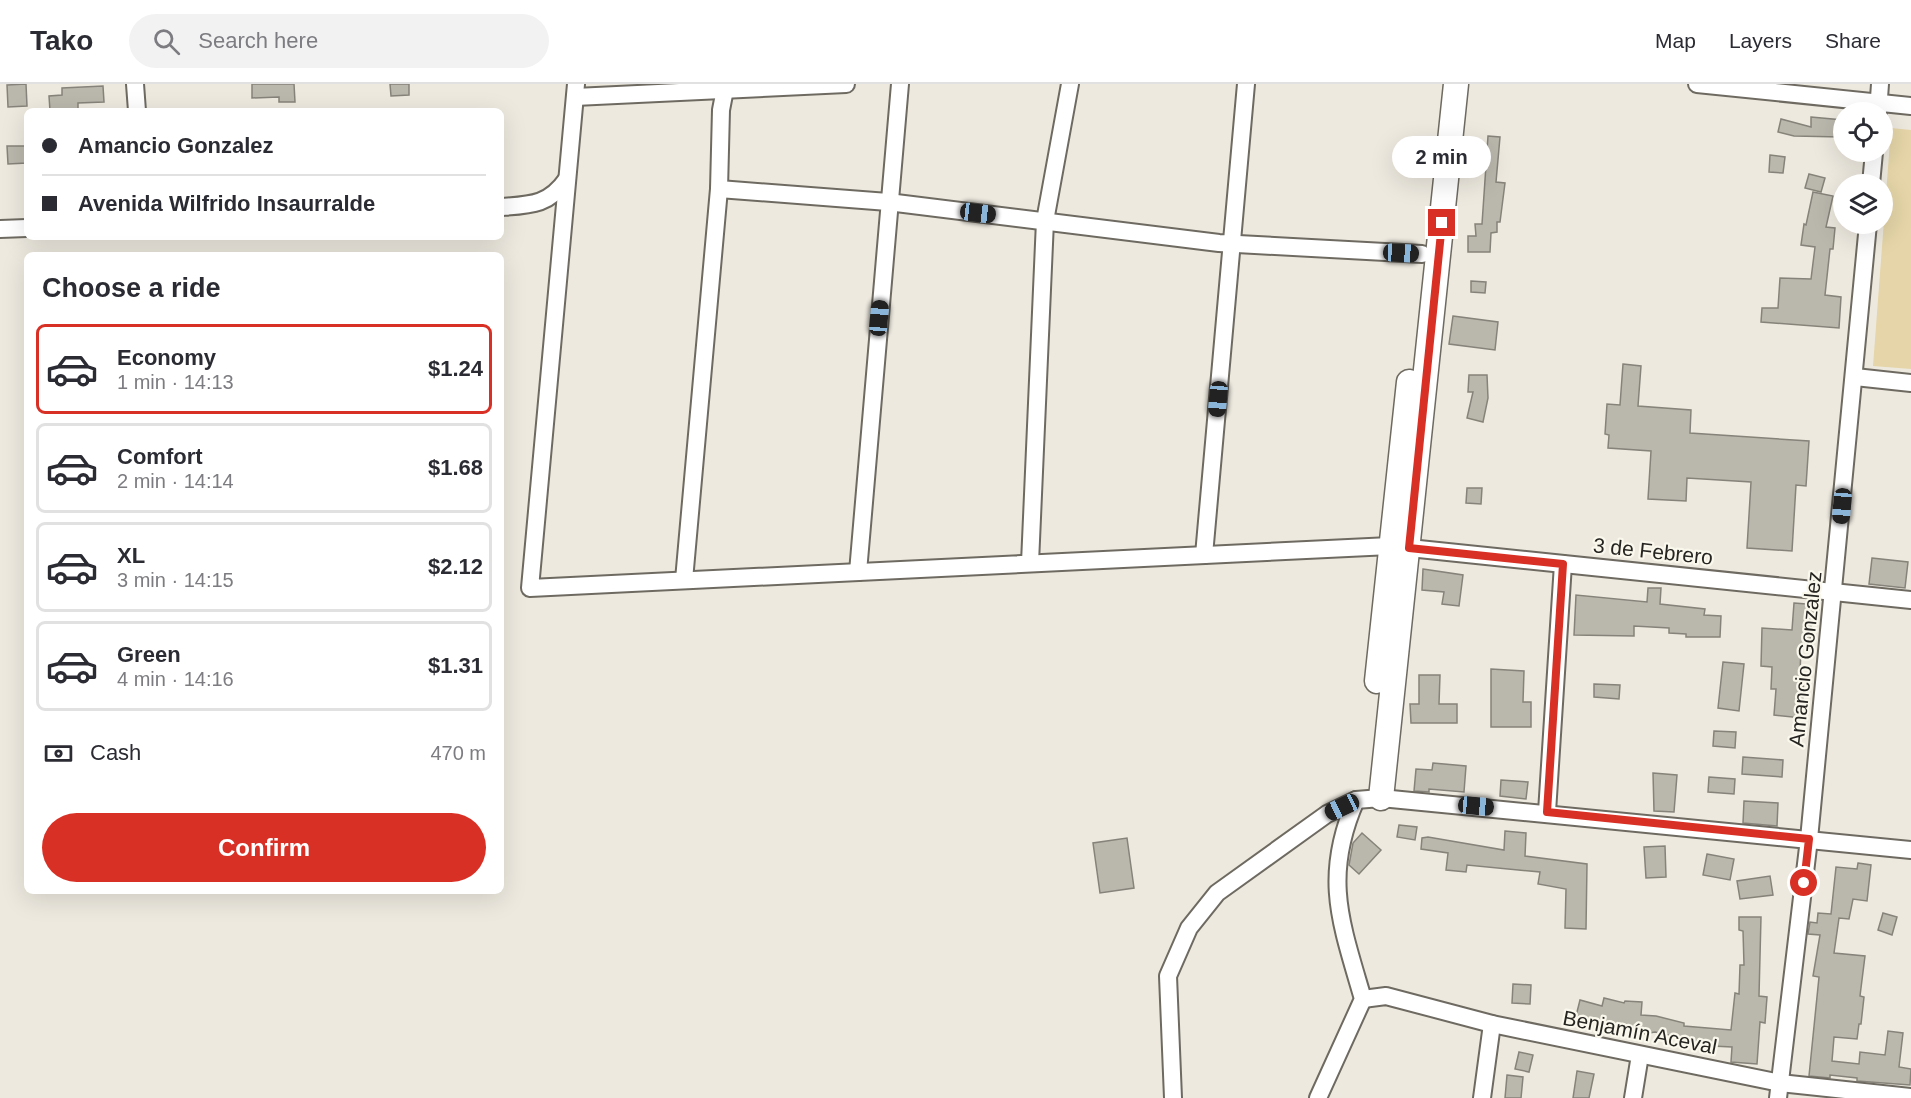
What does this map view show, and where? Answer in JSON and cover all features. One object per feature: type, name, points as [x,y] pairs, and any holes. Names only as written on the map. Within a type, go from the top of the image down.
[{"type":"street","points":[[135,84],[137,108]]},
{"type":"street","points":[[504,207],[538,203],[556,195],[568,179],[576,90],[846,84]]},
{"type":"street","points":[[858,572],[888,202],[900,84]]},
{"type":"street","points":[[1030,563],[1045,221],[1070,84]]},
{"type":"street","points":[[1204,555],[1246,84]]},
{"type":"street","points":[[1400,547],[1422,254],[1440,84]]},
{"type":"street","points":[[1318,1098],[1363,999],[1343,936],[1337,896],[1339,849],[1345,826],[1368,798],[1456,84]]},
{"type":"street","points":[[1697,84],[1833,102]]},
{"type":"street","points":[[1878,102],[1880,84]]},
{"type":"street","points":[[684,580],[719,189],[725,87]]},
{"type":"street","points":[[1893,107],[1911,106]]},
{"type":"street","name":"3 de Febrero","points":[[568,179],[530,588],[1400,547],[1911,600]]},
{"type":"street","points":[[719,189],[888,202],[1232,244],[1422,254]]},
{"type":"street","points":[[0,229],[24,228]]},
{"type":"street","name":"Amancio Gonzalez","points":[[1779,1091],[1809,839],[1867,234]]},
{"type":"street","points":[[1855,377],[1911,383]]},
{"type":"street","points":[[1547,812],[1563,564]]},
{"type":"street","points":[[1173,1098],[1168,976],[1189,928],[1217,893],[1327,814],[1368,798],[1547,812],[1911,850]]},
{"type":"street","name":"Benjamín Aceval","points":[[1363,999],[1386,996],[1492,1024],[1640,1054],[1779,1091],[1911,1097]]},
{"type":"street","points":[[1482,1098],[1492,1024]]},
{"type":"street","points":[[1633,1098],[1640,1054]]},
{"type":"shaded area","points":[[1893,128],[1911,130],[1911,369],[1873,366],[1883,234],[1893,234],[1893,174],[1888,174],[1888,162],[1893,162]]},
{"type":"building","points":[[26,84],[27,106],[8,107],[7,85]]},
{"type":"building","points":[[252,84],[294,84],[295,102],[279,102],[279,97],[252,98]]},
{"type":"building","points":[[390,84],[409,84],[409,95],[391,96]]},
{"type":"building","points":[[103,86],[104,102],[78,103],[78,108],[50,108],[49,96],[62,95],[62,88]]},
{"type":"building","points":[[1811,117],[1833,119],[1833,137],[1794,136],[1778,132],[1781,119],[1811,127]]},
{"type":"building","points":[[1488,136],[1500,137],[1496,182],[1505,183],[1500,222],[1497,222],[1497,232],[1491,233],[1490,252],[1468,252],[1468,236],[1476,236],[1475,224],[1482,224]]},
{"type":"building","points":[[7,146],[24,146],[24,163],[8,164]]},
{"type":"building","points":[[1770,155],[1785,157],[1783,173],[1769,172]]},
{"type":"building","points":[[1809,174],[1825,178],[1821,192],[1805,188]]},
{"type":"building","points":[[1813,192],[1833,196],[1826,227],[1833,228],[1834,234],[1833,249],[1830,249],[1825,295],[1841,297],[1839,328],[1761,322],[1762,308],[1778,308],[1780,278],[1811,279],[1815,247],[1801,245],[1804,224],[1806,225]]},
{"type":"building","points":[[1471,281],[1486,282],[1485,293],[1471,292]]},
{"type":"building","points":[[1453,316],[1498,322],[1495,350],[1449,344]]},
{"type":"building","points":[[1623,364],[1641,366],[1638,406],[1691,410],[1690,433],[1809,441],[1806,486],[1796,485],[1792,551],[1747,548],[1751,482],[1687,478],[1686,501],[1648,499],[1651,451],[1608,448],[1609,435],[1605,434],[1607,404],[1620,405]]},
{"type":"building","points":[[1469,375],[1487,375],[1488,398],[1483,422],[1467,418],[1473,392],[1468,392]]},
{"type":"building","points":[[1467,488],[1482,488],[1481,504],[1466,503]]},
{"type":"building","points":[[1872,558],[1908,562],[1905,588],[1869,584]]},
{"type":"building","points":[[1423,569],[1463,575],[1459,606],[1442,604],[1444,592],[1422,590]]},
{"type":"building","points":[[1648,588],[1661,588],[1660,604],[1705,609],[1704,615],[1721,616],[1720,637],[1686,637],[1686,634],[1669,633],[1669,628],[1634,626],[1634,636],[1574,635],[1576,595],[1647,602]]},
{"type":"building","points":[[1794,603],[1819,605],[1817,625],[1811,625],[1810,646],[1801,646],[1800,675],[1804,675],[1802,718],[1774,715],[1776,689],[1771,689],[1772,667],[1761,666],[1762,628],[1792,630]]},
{"type":"building","points":[[1723,662],[1744,664],[1739,711],[1718,708]]},
{"type":"building","points":[[1491,669],[1524,671],[1523,702],[1531,702],[1531,727],[1491,727]]},
{"type":"building","points":[[1419,675],[1440,675],[1439,704],[1457,704],[1457,723],[1411,723],[1410,704],[1419,704]]},
{"type":"building","points":[[1594,684],[1620,685],[1619,699],[1594,697]]},
{"type":"building","points":[[1714,731],[1736,732],[1735,748],[1713,746]]},
{"type":"building","points":[[1743,757],[1783,760],[1782,777],[1742,774]]},
{"type":"building","points":[[1433,763],[1466,766],[1464,792],[1429,789],[1429,792],[1414,791],[1416,769],[1432,770]]},
{"type":"building","points":[[1653,773],[1677,775],[1674,812],[1654,811]]},
{"type":"building","points":[[1709,777],[1735,779],[1734,794],[1708,792]]},
{"type":"building","points":[[1501,780],[1528,782],[1526,799],[1500,796]]},
{"type":"building","points":[[1744,801],[1778,803],[1777,826],[1743,823]]},
{"type":"building","points":[[1399,825],[1417,827],[1415,840],[1397,837]]},
{"type":"building","points":[[1505,831],[1526,833],[1525,856],[1587,864],[1586,929],[1565,928],[1566,889],[1538,884],[1540,872],[1467,865],[1466,872],[1446,870],[1448,853],[1421,849],[1422,838],[1428,837],[1504,850]]},
{"type":"building","points":[[1362,833],[1381,850],[1359,874],[1349,865],[1353,843]]},
{"type":"building","points":[[1127,838],[1134,888],[1100,893],[1093,843]]},
{"type":"building","points":[[1665,846],[1666,877],[1646,878],[1644,847]]},
{"type":"building","points":[[1707,854],[1734,859],[1730,880],[1703,875]]},
{"type":"building","points":[[1858,863],[1871,865],[1867,901],[1853,899],[1849,919],[1839,918],[1834,953],[1865,956],[1860,996],[1864,997],[1861,1024],[1859,1024],[1857,1039],[1834,1037],[1832,1061],[1859,1064],[1860,1052],[1885,1055],[1888,1031],[1903,1033],[1899,1067],[1911,1069],[1910,1085],[1857,1081],[1857,1078],[1830,1075],[1830,1078],[1809,1076],[1819,977],[1813,976],[1820,935],[1808,934],[1810,922],[1817,923],[1818,913],[1831,914],[1836,867],[1857,869]]},
{"type":"building","points":[[1770,876],[1773,895],[1740,899],[1737,881]]},
{"type":"building","points":[[1883,913],[1897,917],[1892,935],[1878,930]]},
{"type":"building","points":[[1739,917],[1761,917],[1759,996],[1767,997],[1765,1023],[1760,1022],[1757,1064],[1731,1062],[1732,1047],[1692,1045],[1692,1040],[1655,1032],[1643,1034],[1643,1029],[1617,1027],[1576,1016],[1580,1000],[1602,1006],[1604,998],[1624,1003],[1625,1001],[1642,1002],[1641,1015],[1684,1023],[1684,1026],[1731,1030],[1735,993],[1739,994],[1740,965],[1744,965],[1743,931],[1739,930]]},
{"type":"building","points":[[1513,984],[1531,985],[1530,1004],[1512,1003]]},
{"type":"building","points":[[1519,1052],[1533,1055],[1529,1072],[1515,1069]]},
{"type":"building","points":[[1577,1071],[1594,1074],[1589,1098],[1573,1098]]},
{"type":"building","points":[[1507,1075],[1523,1077],[1521,1098],[1505,1098]]},
{"type":"route","points":[[1442,223],[1409,548],[1563,564],[1547,812],[1809,839],[1804,883]]}]
